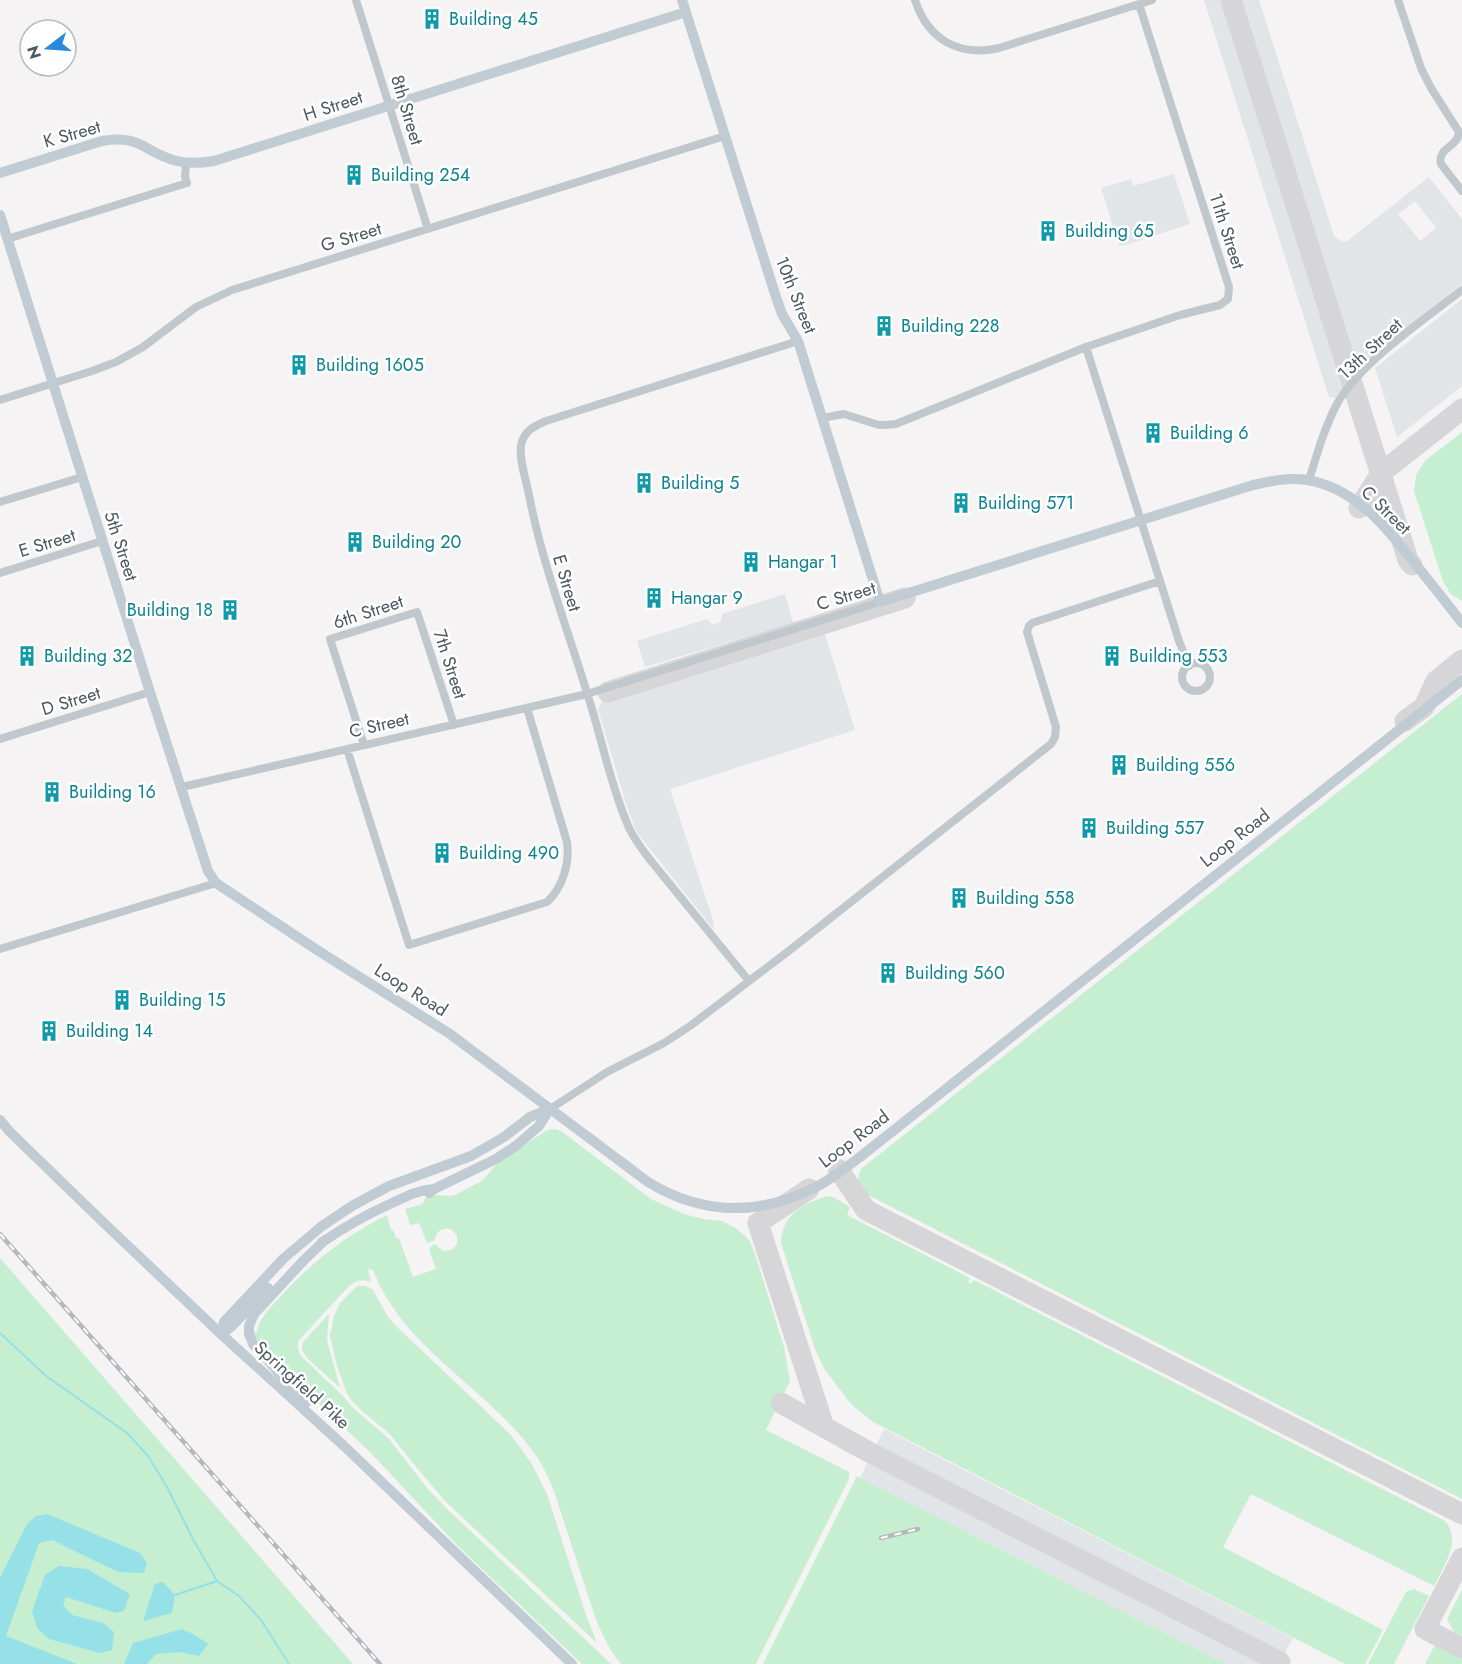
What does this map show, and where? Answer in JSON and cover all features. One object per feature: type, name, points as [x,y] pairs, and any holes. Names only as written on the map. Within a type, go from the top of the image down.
[{"type":"street","name":"8th Street","points":[[356,0],[428,229]]},
{"type":"street","name":"10th Street","points":[[682,0],[776,297],[782,314],[798,341],[880,602]]},
{"type":"street","points":[[915,0],[924,21],[937,35],[957,47],[975,51],[999,48],[1152,0]]},
{"type":"street","points":[[1398,0],[1421,68],[1459,132],[1456,141],[1442,153],[1440,160],[1462,191]]},
{"type":"street","name":"11th Street","points":[[822,418],[844,414],[884,425],[896,424],[1086,347],[1226,302],[1229,287],[1139,4]]},
{"type":"street","name":"H Street","points":[[186,163],[222,159],[686,12]]},
{"type":"street","name":"G Street","points":[[0,400],[99,369],[124,358],[151,342],[188,312],[222,294],[725,136]]},
{"type":"street","name":"K Street","points":[[0,173],[102,141],[117,139],[138,143],[169,159],[186,163]]},
{"type":"street","points":[[7,239],[187,183],[186,163]]},
{"type":"street","name":"5th Street","points":[[0,215],[150,692],[208,870],[216,883]]},
{"type":"street","name":"13th Street","points":[[1309,480],[1327,425],[1352,383],[1381,354],[1462,291]]},
{"type":"street","name":"E Street","points":[[749,981],[651,861],[633,835],[622,812],[542,552],[534,523],[521,447],[531,428],[546,421],[798,341]]},
{"type":"street","points":[[1086,347],[1180,646],[1189,666]]},
{"type":"street","points":[[0,502],[82,477]]},
{"type":"street","name":"C Street","points":[[182,787],[587,694],[1265,482],[1290,479],[1309,480],[1344,493],[1361,505],[1399,544],[1462,623]]},
{"type":"street","name":"E Street","points":[[0,573],[102,541]]},
{"type":"street","points":[[221,1334],[224,1322],[255,1288],[284,1258],[327,1223],[389,1186],[471,1156],[504,1137],[530,1117],[550,1109],[607,1072],[675,1036],[790,950],[1053,741],[1056,732],[1054,722],[1027,632],[1029,626],[1032,623],[1160,581]]},
{"type":"street","name":"7th Street","points":[[417,612],[454,725]]},
{"type":"street","name":"6th Street","points":[[364,746],[330,639],[417,612]]},
{"type":"street","name":"Loop Road","points":[[216,883],[471,1049],[648,1182],[689,1202],[722,1208],[750,1208],[791,1199],[816,1187],[860,1157],[1462,680]]},
{"type":"street","name":"D Street","points":[[0,739],[150,692]]},
{"type":"street","points":[[347,749],[409,945],[548,902],[556,894],[568,860],[567,842],[527,708]]},
{"type":"street","points":[[0,949],[216,883]]},
{"type":"street","points":[[221,1334],[231,1327],[290,1267],[325,1240],[364,1216],[396,1201],[405,1202],[420,1198],[496,1160],[539,1126],[550,1109]]},
{"type":"street","name":"Springfield Pike","points":[[0,1120],[106,1225],[344,1446],[572,1664]]},
{"type":"street","name":"Springfield Pike","points":[[0,1126],[10,1132]]},
{"type":"street","points":[[325,1240],[254,1314],[249,1326],[249,1334],[253,1344],[344,1446]]},
{"type":"shaded area","points":[[1204,0],[1259,0],[1334,236],[1343,242],[1347,241],[1429,177],[1462,219],[1462,284],[1357,369],[1335,398],[1329,397]],"holes":[[[1415,201],[1436,228],[1420,241],[1398,214]]]},
{"type":"shaded area","points":[[1174,174],[1190,224],[1126,245],[1119,245],[1101,188],[1131,179],[1133,186]]},
{"type":"shaded area","points":[[1462,299],[1462,386],[1397,437],[1375,368]]},
{"type":"shaded area","points":[[785,594],[793,623],[645,667],[637,641],[707,619],[712,625],[721,622],[722,614]]},
{"type":"shaded area","points":[[824,631],[855,730],[670,789],[713,920],[714,930],[636,831],[598,709],[603,699]]},
{"type":"shaded area","points":[[884,1429],[1293,1638],[1279,1664],[1226,1664],[860,1478]]},
{"type":"green space","points":[[1462,432],[1462,601],[1450,593],[1443,581],[1414,491],[1416,475],[1425,461]]},
{"type":"green space","points":[[1462,694],[1462,1499],[864,1193],[858,1181],[862,1168]]},
{"type":"green space","points":[[547,1130],[561,1131],[651,1199],[684,1214],[722,1221],[737,1229],[749,1240],[784,1347],[790,1381],[766,1430],[849,1472],[849,1479],[756,1664],[621,1664],[599,1627],[555,1493],[537,1457],[518,1432],[426,1346],[405,1323],[387,1298],[373,1270],[368,1269],[371,1282],[359,1281],[349,1286],[300,1339],[298,1348],[301,1356],[353,1408],[389,1439],[427,1488],[445,1507],[611,1664],[582,1664],[456,1544],[371,1453],[258,1344],[254,1332],[257,1332],[266,1313],[292,1285],[343,1241],[387,1215],[391,1230],[396,1238],[399,1238],[413,1277],[435,1269],[429,1250],[431,1246],[435,1244],[443,1251],[452,1250],[457,1244],[457,1235],[451,1229],[442,1229],[435,1240],[427,1243],[419,1223],[410,1224],[405,1209],[423,1204],[425,1198],[455,1195],[482,1181],[497,1164]]},
{"type":"green space","points":[[831,1196],[850,1207],[847,1215],[970,1278],[968,1282],[971,1284],[974,1280],[1445,1521],[1450,1528],[1452,1544],[1434,1586],[1251,1494],[1223,1547],[1383,1630],[1365,1664],[1345,1664],[873,1422],[851,1404],[825,1370],[815,1349],[781,1243],[785,1225],[796,1211],[821,1198]]},
{"type":"green space","points":[[0,1258],[353,1664],[0,1664]]},
{"type":"green space","points":[[357,1286],[366,1286],[373,1290],[388,1317],[397,1327],[510,1434],[532,1464],[547,1494],[597,1643],[447,1503],[389,1433],[351,1400],[337,1366],[330,1336],[334,1316],[340,1303]]},
{"type":"green space","points":[[329,1314],[327,1340],[340,1388],[307,1358],[302,1350],[303,1342]]},
{"type":"green space","points":[[857,1476],[872,1484],[1226,1664],[763,1664]]},
{"type":"green space","points":[[1414,1589],[1429,1596],[1394,1664],[1368,1664],[1406,1592]]},
{"type":"green space","points":[[1462,1590],[1462,1636],[1453,1631],[1447,1619]]},
{"type":"green space","points":[[1435,1645],[1462,1659],[1462,1664],[1425,1664]]},
{"type":"water","points":[[47,1514],[140,1553],[147,1563],[144,1573],[118,1572],[52,1540],[39,1543],[6,1636],[77,1664],[0,1664],[0,1578],[27,1524],[36,1516]]},
{"type":"water","points":[[59,1566],[87,1569],[130,1594],[124,1611],[116,1613],[66,1597],[63,1605],[72,1615],[103,1623],[114,1632],[112,1650],[100,1653],[49,1639],[37,1628],[32,1611],[45,1575]]},
{"type":"water","points":[[163,1582],[175,1595],[172,1613],[143,1621],[155,1584]]},
{"type":"water","points":[[182,1629],[208,1644],[199,1656],[179,1652],[156,1654],[147,1664],[124,1664],[133,1643]]},
{"type":"waterway","points":[[0,1333],[46,1376],[127,1433],[148,1456],[217,1581],[239,1596],[261,1620],[289,1664]]},
{"type":"waterway","points":[[175,1595],[217,1581]]},
{"type":"taxiway","points":[[1231,0],[1408,560],[1412,565]]},
{"type":"taxiway","points":[[1359,508],[1381,473],[1462,409]]},
{"type":"taxiway","points":[[608,692],[905,598]]},
{"type":"taxiway","points":[[1405,721],[1424,707],[1436,681],[1462,660]]},
{"type":"taxiway","points":[[838,1169],[866,1210],[1462,1514]]},
{"type":"taxiway","points":[[809,1189],[758,1223],[824,1427]]},
{"type":"taxiway","points":[[781,1403],[867,1451],[1280,1662]]},
{"type":"taxiway","points":[[1462,1558],[1425,1629],[1462,1648]]},
{"type":"railway","points":[[0,1234],[380,1664]]},
{"type":"railway","points":[[881,1538],[918,1529]]},
{"type":"place","name":"Building 45","points":[[432,19]]},
{"type":"place","name":"Building 254","points":[[354,175]]},
{"type":"place","name":"Building 65","points":[[1048,231]]},
{"type":"place","name":"Building 228","points":[[884,326]]},
{"type":"place","name":"Building 1605","points":[[299,365]]},
{"type":"place","name":"Building 6","points":[[1153,433]]},
{"type":"place","name":"Building 5","points":[[644,483]]},
{"type":"place","name":"Building 571","points":[[961,503]]},
{"type":"place","name":"Building 20","points":[[355,542]]},
{"type":"place","name":"Hangar 1","points":[[751,562]]},
{"type":"place","name":"Hangar 9","points":[[654,598]]},
{"type":"place","name":"Building 18","points":[[230,610]]},
{"type":"place","name":"Building 32","points":[[27,656]]},
{"type":"place","name":"Building 553","points":[[1112,656]]},
{"type":"place","name":"Building 556","points":[[1119,765]]},
{"type":"place","name":"Building 16","points":[[52,792]]},
{"type":"place","name":"Building 557","points":[[1089,828]]},
{"type":"place","name":"Building 490","points":[[442,853]]},
{"type":"place","name":"Building 558","points":[[959,898]]},
{"type":"place","name":"Building 560","points":[[888,973]]},
{"type":"place","name":"Building 15","points":[[122,1000]]},
{"type":"place","name":"Building 14","points":[[49,1031]]}]
